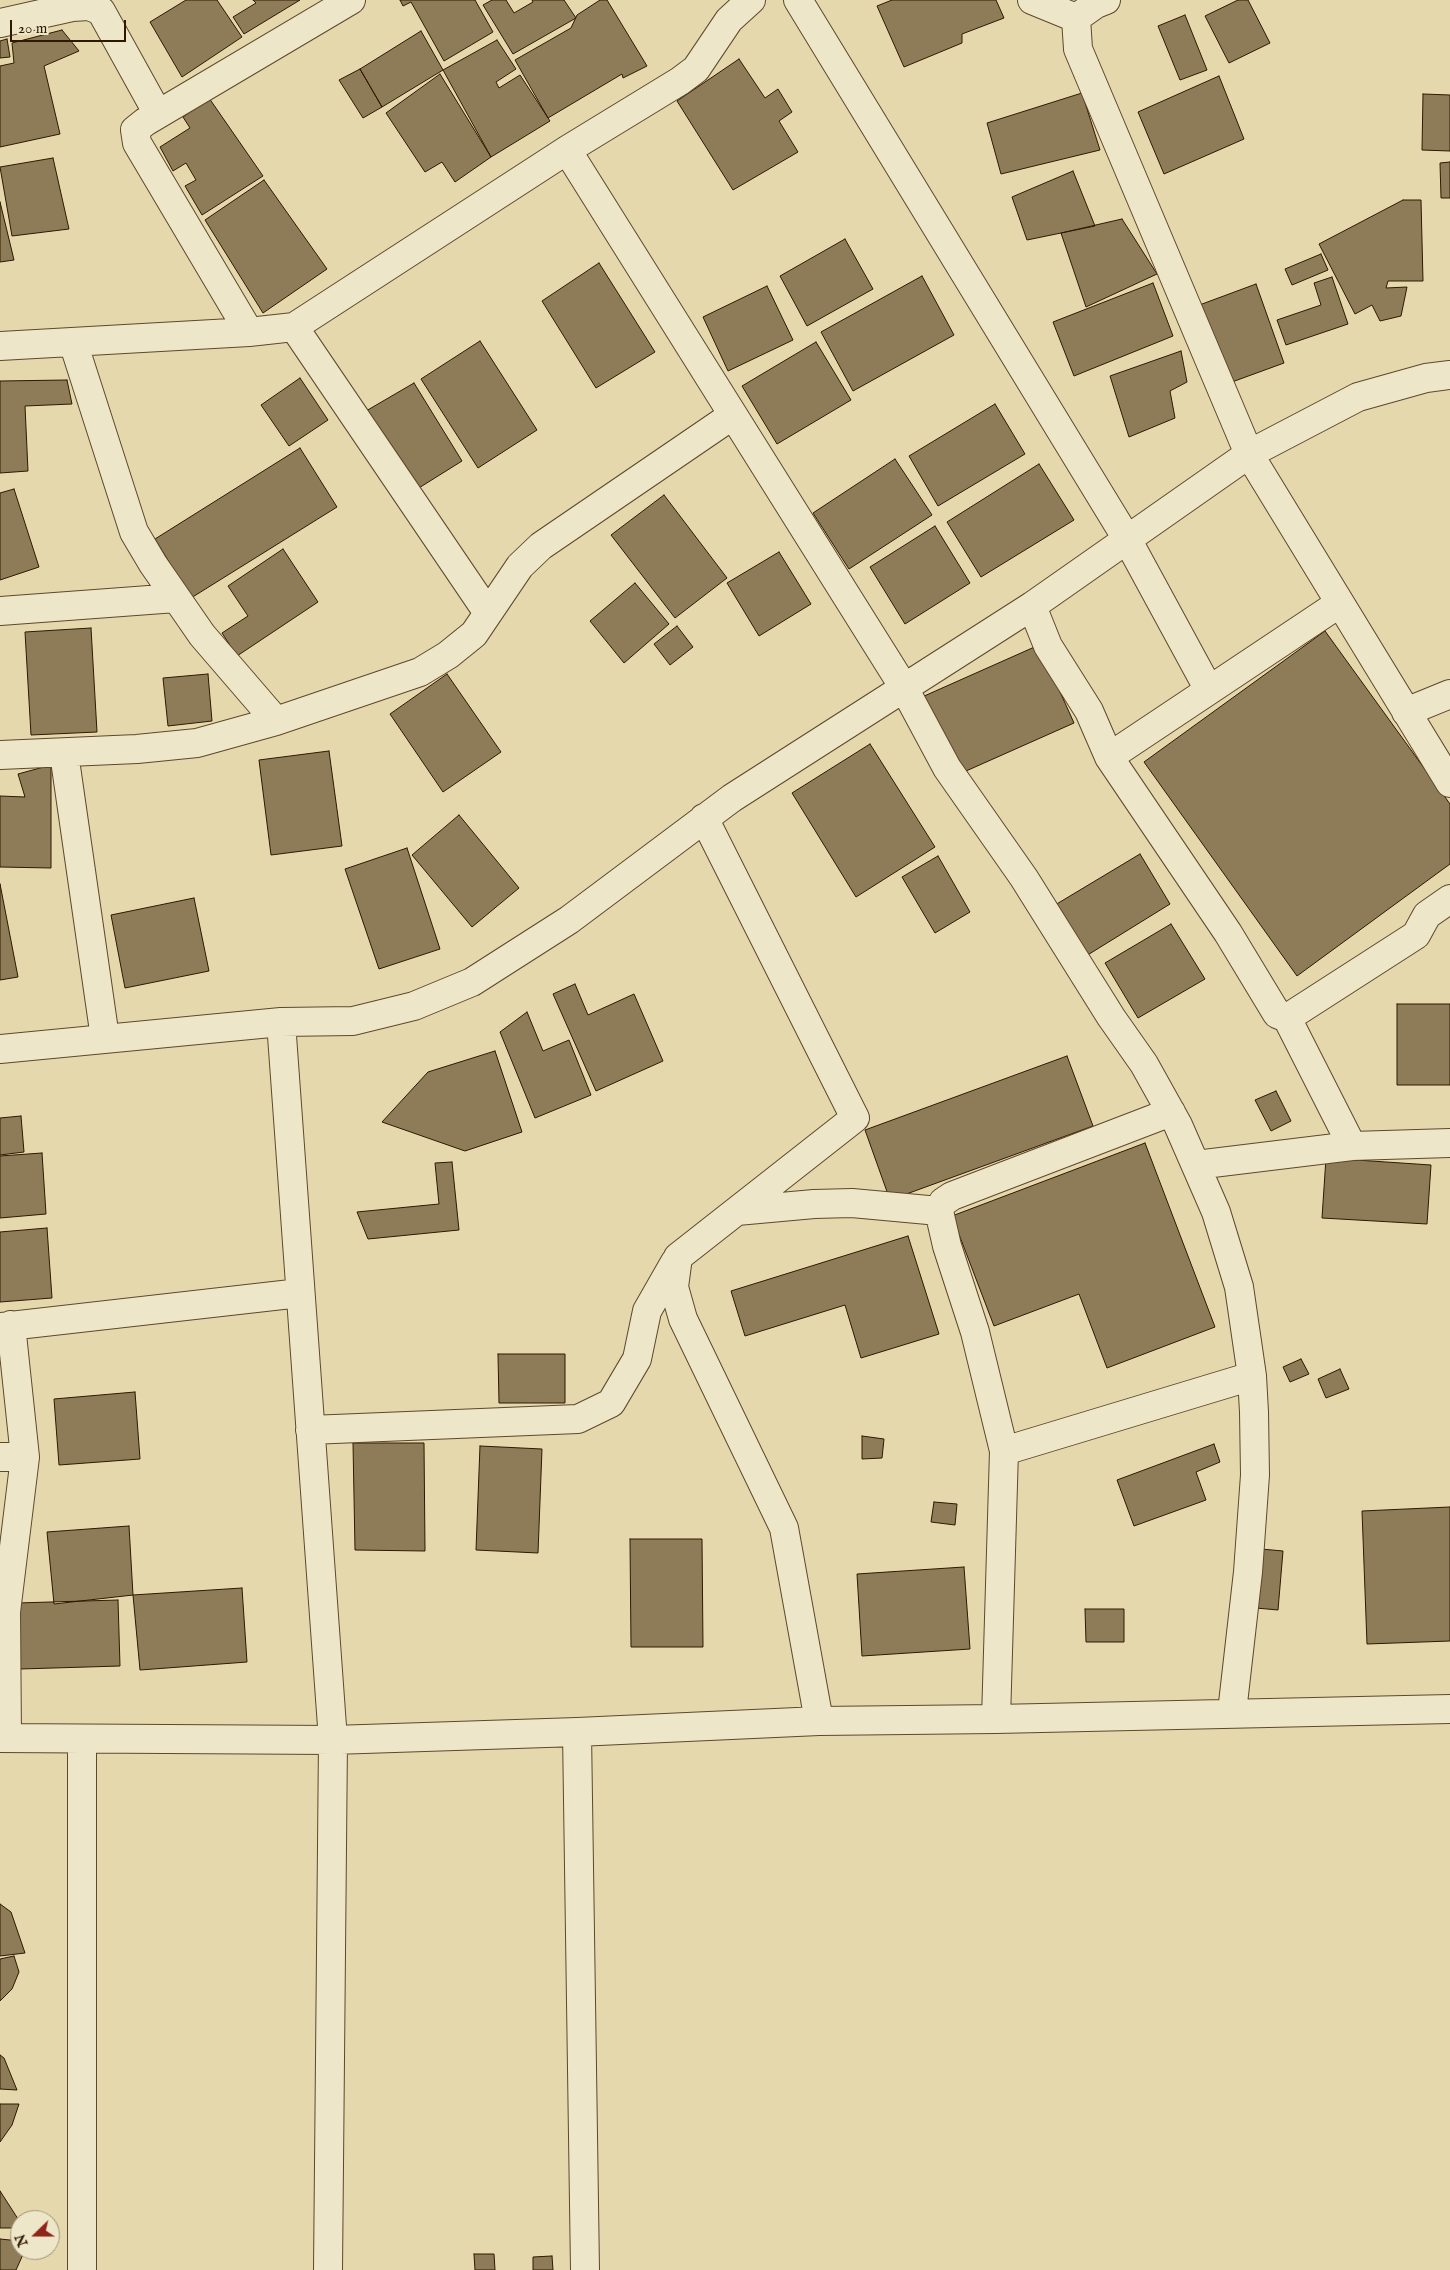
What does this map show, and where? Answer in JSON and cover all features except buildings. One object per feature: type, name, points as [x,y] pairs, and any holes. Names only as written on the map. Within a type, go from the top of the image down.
[{"type":"street","points":[[249,332],[137,143],[135,130],[158,114],[351,0]]},
{"type":"street","points":[[0,346],[249,332],[294,327],[696,69],[730,20],[751,0]]},
{"type":"street","points":[[798,0],[1127,539],[1209,690]]},
{"type":"street","points":[[1032,0],[1076,18]]},
{"type":"street","points":[[1076,18],[1096,4],[1106,0]]},
{"type":"street","points":[[0,23],[72,7],[89,6],[101,11],[158,114]]},
{"type":"street","points":[[1076,18],[1078,49],[1249,454],[1450,784]]},
{"type":"street","points":[[568,150],[904,686],[947,768],[1024,878],[1111,1017],[1144,1064],[1171,1112],[1216,1212],[1239,1287],[1252,1376],[1255,1475],[1248,1572],[1232,1712]]},
{"type":"street","points":[[294,327],[488,613]]},
{"type":"street","points":[[74,342],[134,532],[176,598],[218,656],[276,721]]},
{"type":"street","points":[[0,1050],[105,1038],[281,1022],[354,1021],[414,1006],[472,982],[569,920],[732,798],[904,686],[1032,606],[1249,454],[1358,397],[1426,378],[1450,375]]},
{"type":"street","points":[[0,755],[137,749],[197,743],[276,721],[420,672],[448,655],[474,634],[520,566],[541,546],[733,415]]},
{"type":"street","points":[[0,611],[176,598]]},
{"type":"street","points":[[1109,757],[1340,603]]},
{"type":"street","points":[[1032,606],[1048,646],[1089,711],[1109,757],[1217,916],[1278,1014],[1287,1018],[1352,1146]]},
{"type":"street","points":[[1406,712],[1450,694]]},
{"type":"street","points":[[64,753],[105,1038]]},
{"type":"street","points":[[310,1430],[578,1419],[611,1403],[637,1359],[647,1310],[678,1258],[855,1118],[704,818]]},
{"type":"street","points":[[1287,1018],[1416,935],[1428,915],[1450,899]]},
{"type":"street","points":[[281,1022],[333,1740],[328,2270]]},
{"type":"street","points":[[996,1720],[1004,1451],[976,1332],[947,1246],[939,1211],[943,1202],[952,1196],[1171,1112]]},
{"type":"street","points":[[1196,1166],[1352,1146],[1450,1143]]},
{"type":"street","points":[[737,1211],[814,1204],[852,1203],[939,1211]]},
{"type":"street","points":[[678,1258],[674,1287],[683,1319],[784,1528],[819,1721]]},
{"type":"street","points":[[300,1293],[5,1326],[12,1457],[3,1738],[333,1740],[577,1732],[819,1721],[996,1720],[1232,1712],[1450,1709]]},
{"type":"street","points":[[1004,1451],[1252,1376]]},
{"type":"street","points":[[577,1732],[585,2270]]},
{"type":"street","points":[[82,1739],[82,2270]]}]
